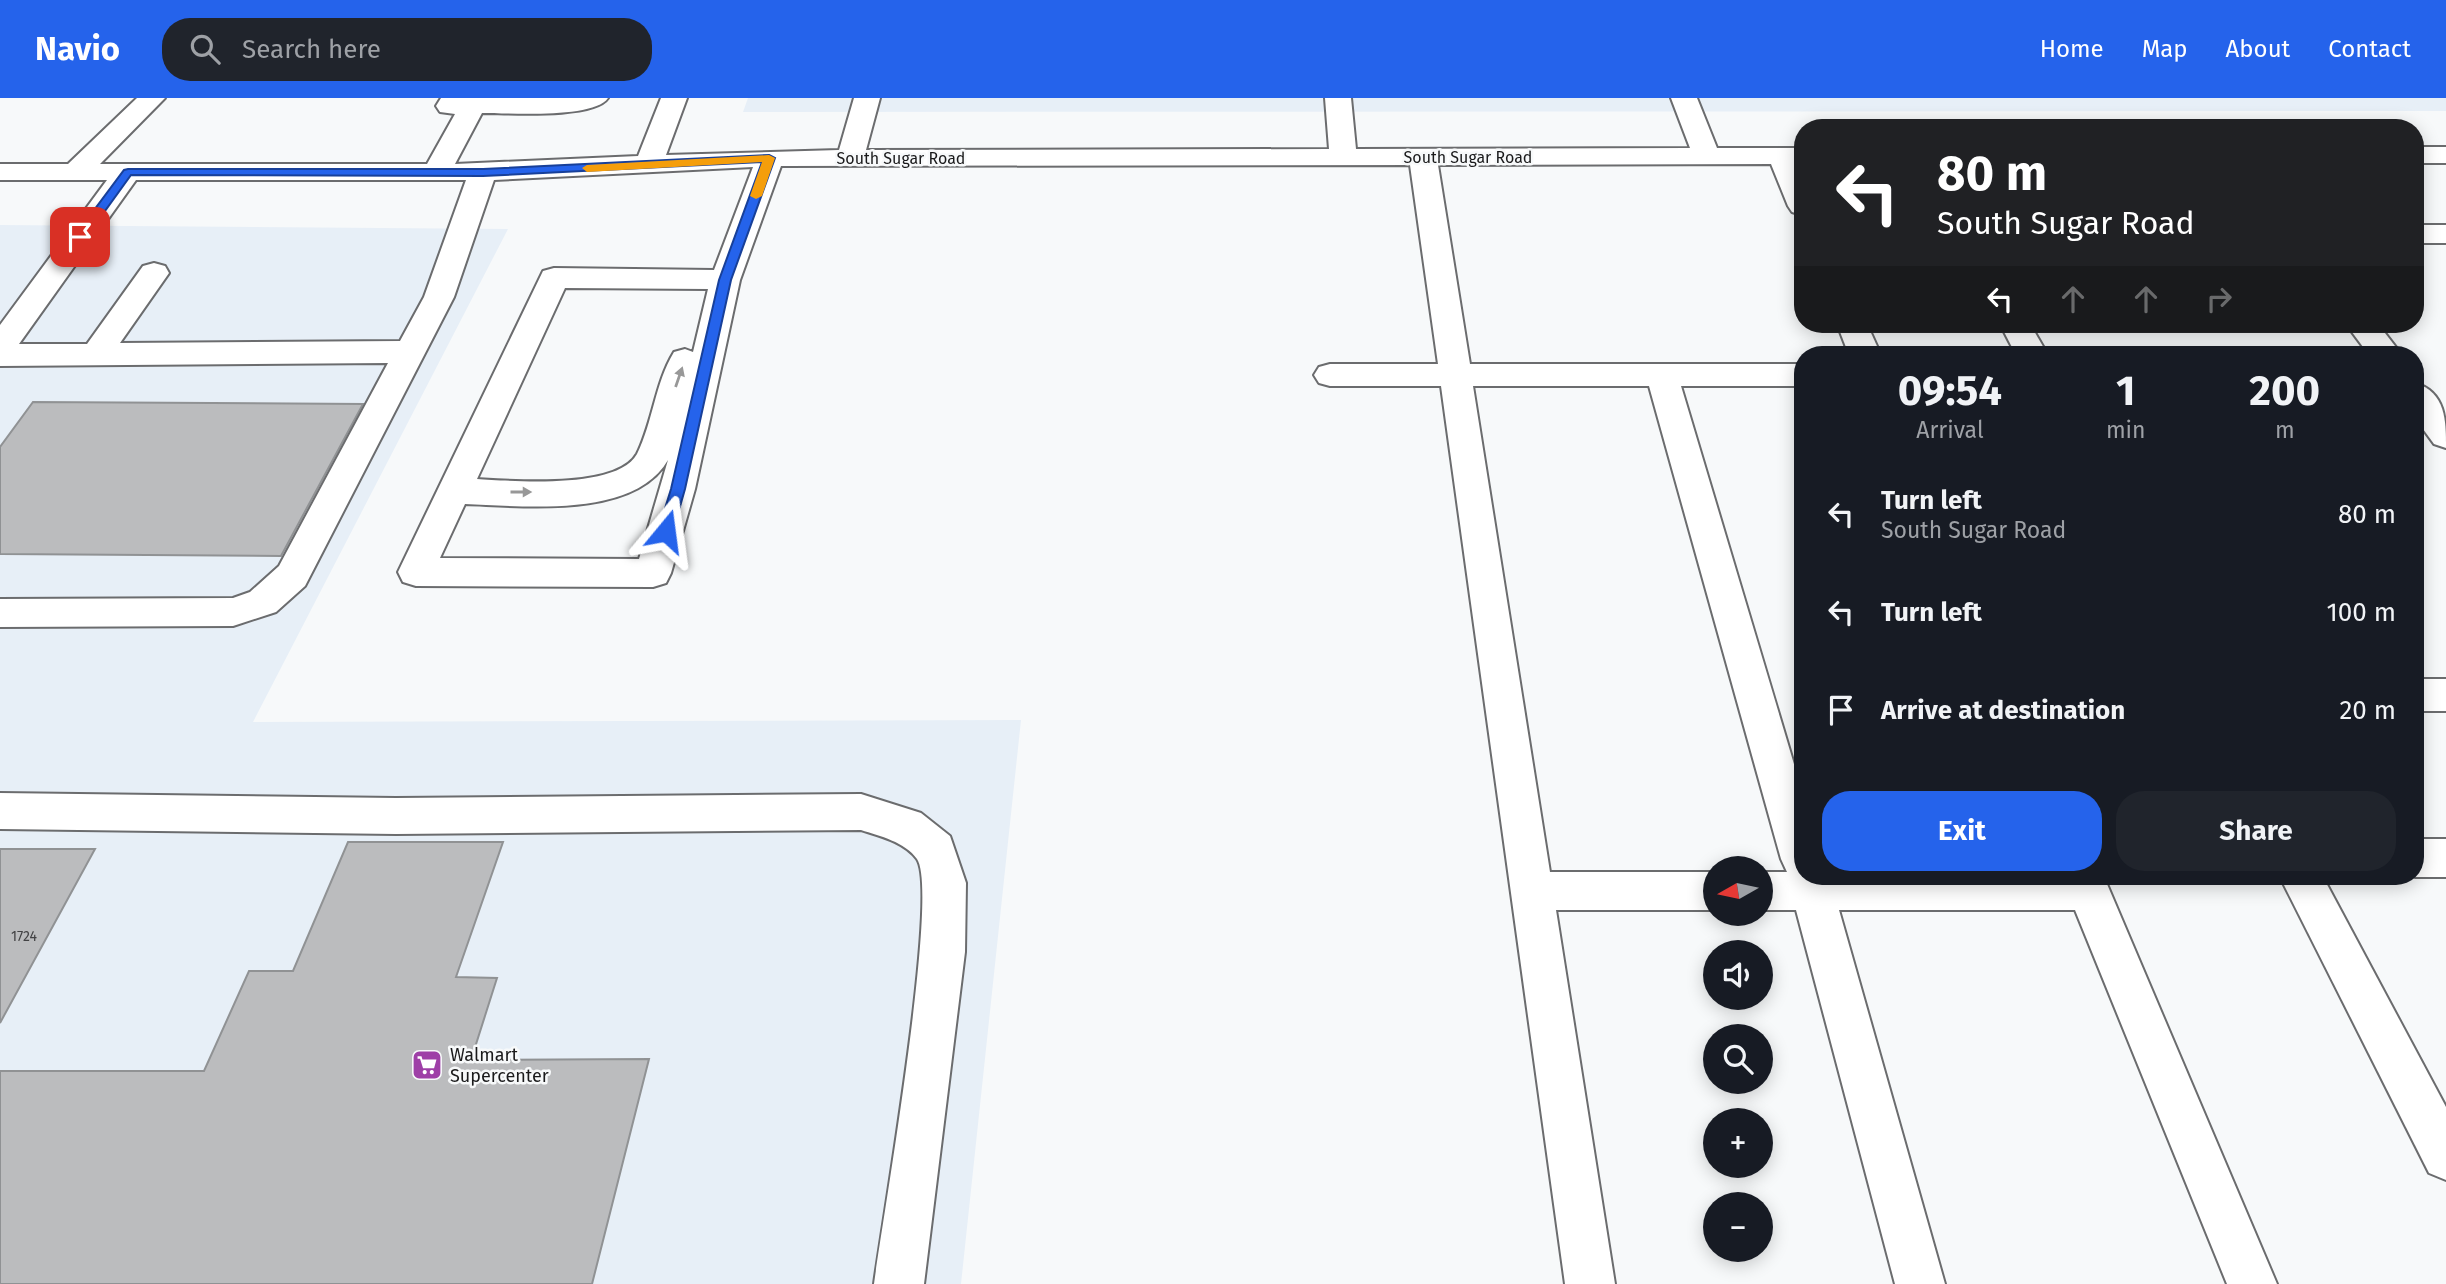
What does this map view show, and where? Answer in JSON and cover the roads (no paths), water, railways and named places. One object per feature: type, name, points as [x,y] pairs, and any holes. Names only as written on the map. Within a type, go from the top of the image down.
[{"type":"lane","points":[[75,172],[152,98]]},
{"type":"lane","points":[[436,172],[463,102],[583,103],[595,98]]},
{"type":"lane","points":[[648,166],[674,98]]},
{"type":"lane","points":[[849,158],[867,98]]},
{"type":"lane","points":[[1338,98],[1343,157]]},
{"type":"lane","points":[[1684,98],[1707,156]]},
{"type":"lane","points":[[2424,155],[2446,155]]},
{"type":"lane","name":"South Sugar Road","points":[[0,172],[483,173],[769,158],[1792,156]]},
{"type":"lane","points":[[1423,157],[1590,1284]]},
{"type":"lane","points":[[725,280],[554,278],[416,572],[653,573],[678,489],[725,280],[769,158]]},
{"type":"lane","points":[[0,347],[128,172]]},
{"type":"lane","points":[[0,613],[233,612],[263,602],[292,576],[439,297],[483,173]]},
{"type":"lane","points":[[2424,234],[2446,234]]},
{"type":"lane","points":[[95,355],[155,273]]},
{"type":"lane","points":[[453,491],[579,492],[621,484],[648,466],[696,330],[725,280]]},
{"type":"lane","points":[[0,355],[410,352]]},
{"type":"lane","points":[[1330,375],[1794,375]]},
{"type":"lane","points":[[1662,375],[1794,831]]},
{"type":"lane","points":[[2424,406],[2446,436]]},
{"type":"lane","points":[[2424,695],[2446,695]]},
{"type":"lane","points":[[0,811],[396,816],[861,812],[906,825],[935,849],[945,883],[945,897],[943,952],[900,1284]]},
{"type":"lane","points":[[2424,858],[2446,858]]},
{"type":"lane","points":[[1773,887],[1794,880]]},
{"type":"lane","points":[[1809,885],[1920,1284]]},
{"type":"lane","points":[[2086,885],[2252,1284]]},
{"type":"lane","points":[[2305,885],[2446,1156]]},
{"type":"lane","points":[[1532,891],[1703,891]]},
{"type":"place","name":"Walmart Supercenter","points":[[427,1065]]}]
